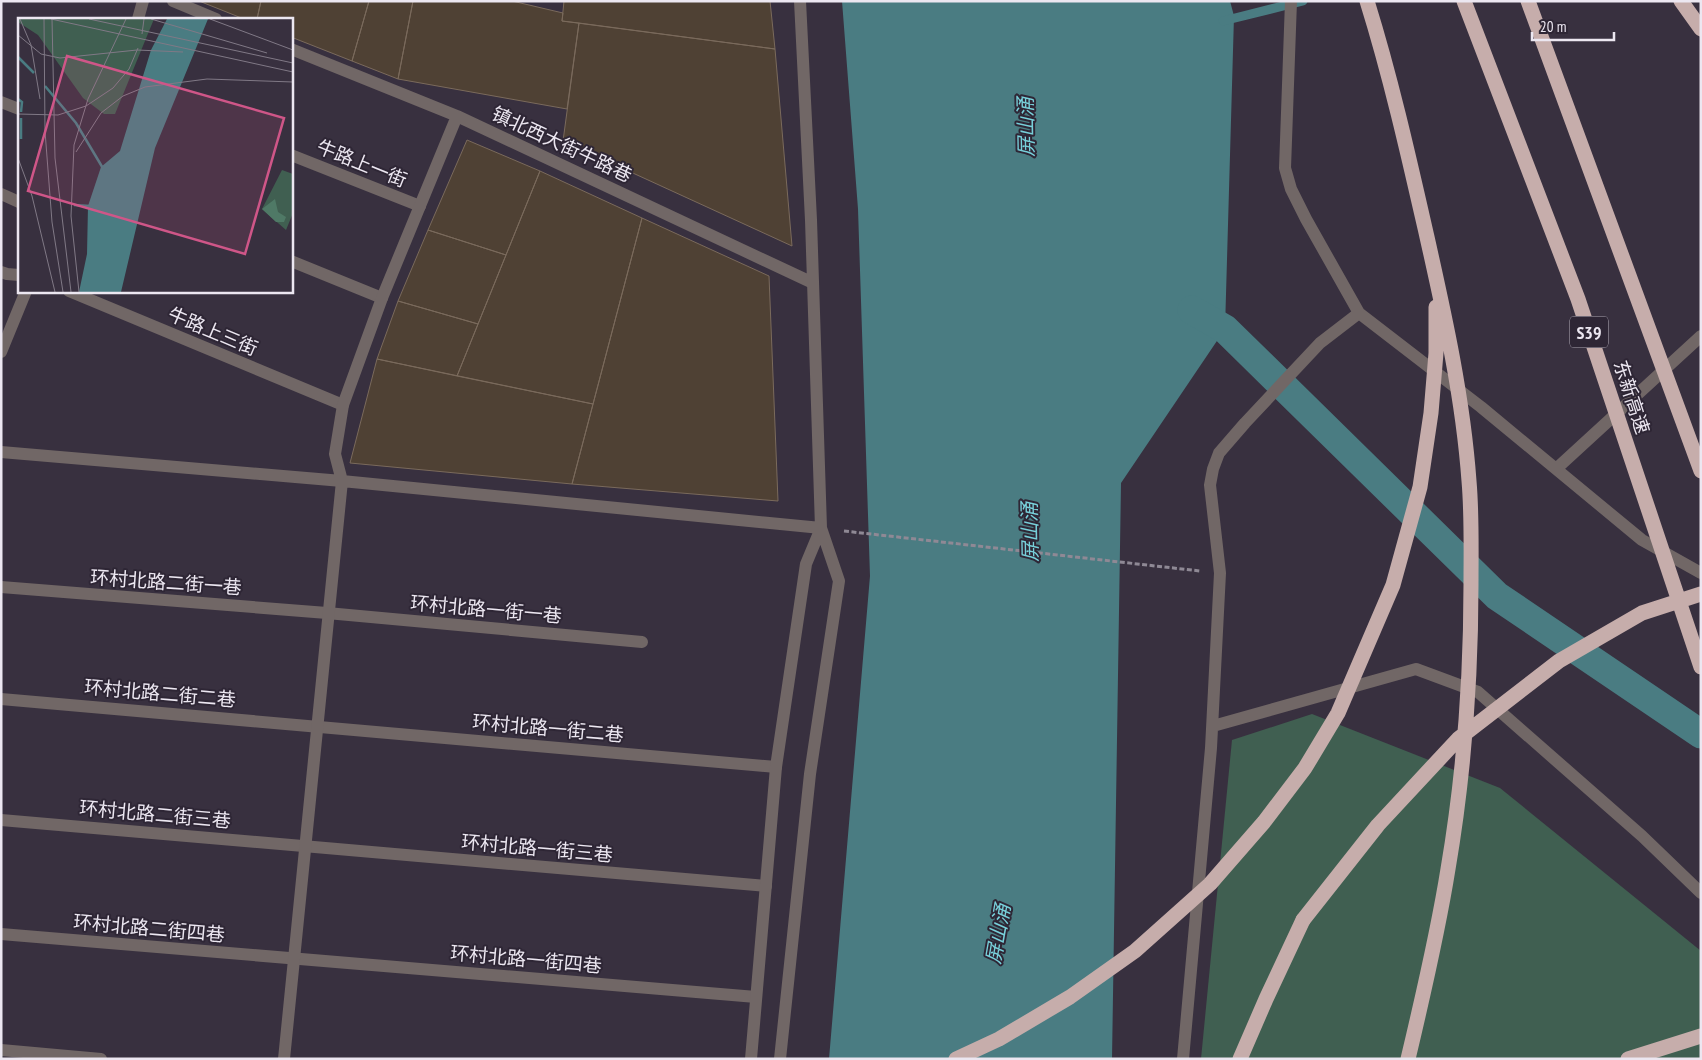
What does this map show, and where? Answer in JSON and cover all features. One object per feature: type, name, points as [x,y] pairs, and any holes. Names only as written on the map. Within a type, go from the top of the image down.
[{"type":"highway","points":[[1367,1],[1400,125],[1454,359],[1464,426],[1469,482],[1471,645],[1458,795],[1448,869],[1408,1059]]},
{"type":"highway","name":"东新高速","points":[[1464,1],[1578,299],[1701,667]]},
{"type":"highway","name":"东新高速","points":[[1528,1],[1700,470]]},
{"type":"highway","points":[[1681,1],[1701,29]]},
{"type":"highway","points":[[956,1059],[999,1039],[1070,997],[1135,951],[1210,884],[1264,822],[1305,768],[1338,713],[1393,584],[1420,487],[1431,413],[1436,353],[1436,275]]},
{"type":"highway","points":[[1240,1059],[1303,920],[1378,825],[1458,739],[1558,660],[1642,613],[1701,594]]},
{"type":"highway","points":[[1628,1059],[1701,1036]]},
{"type":"street","points":[[138,18],[143,1]]},
{"type":"street","points":[[173,1],[214,18]]},
{"type":"street","points":[[780,1059],[810,774],[839,581],[821,528],[813,283],[800,1]]},
{"type":"street","points":[[1290,1],[1285,168],[1291,189],[1306,219],[1360,313],[1481,407],[1642,540],[1701,573]]},
{"type":"street","name":"镇北西大街牛路巷","points":[[292,49],[457,116],[813,283]]},
{"type":"street","points":[[1,102],[18,109]]},
{"type":"street","points":[[284,1059],[316,725],[342,481],[335,454],[343,405],[382,298],[457,116]]},
{"type":"street","name":"牛路上一街","points":[[292,155],[420,206]]},
{"type":"street","points":[[1,194],[18,202]]},
{"type":"street","points":[[292,261],[382,298]]},
{"type":"street","points":[[1,272],[18,275]]},
{"type":"street","points":[[1,352],[26,292]]},
{"type":"street","name":"牛路上三街","points":[[71,292],[343,405]]},
{"type":"street","points":[[1184,1059],[1213,726],[1220,573],[1210,485],[1219,453],[1244,423],[1320,343],[1360,313]]},
{"type":"street","points":[[1556,469],[1701,336]]},
{"type":"street","points":[[1,452],[342,481],[821,528]]},
{"type":"street","points":[[751,1059],[776,767],[806,564],[821,528]]},
{"type":"street","name":"环村北路二街一巷","points":[[1,587],[328,613]]},
{"type":"street","name":"环村北路一街一巷","points":[[328,613],[642,642]]},
{"type":"street","points":[[1213,726],[1416,669],[1478,692],[1642,836],[1701,893]]},
{"type":"street","name":"环村北路二街二巷","points":[[1,699],[316,725]]},
{"type":"street","name":"环村北路一街二巷","points":[[316,725],[776,767]]},
{"type":"street","name":"环村北路二街三巷","points":[[1,820],[305,846]]},
{"type":"street","name":"环村北路一街三巷","points":[[305,846],[766,886]]},
{"type":"street","name":"环村北路二街四巷","points":[[1,934],[294,959]]},
{"type":"street","name":"环村北路一街四巷","points":[[294,959],[756,997]]},
{"type":"street","points":[[1,1050],[101,1059]]},
{"type":"path","points":[[821,528],[1220,573]]},
{"type":"shaded area","points":[[1312,714],[1500,788],[1701,951],[1701,1059],[1201,1059],[1232,740]]},
{"type":"water","name":"屏山涌","points":[[842,1],[1230,1],[1234,16],[1225,329],[1121,483],[1112,1059],[829,1059],[870,576],[858,209]]},
{"type":"building","points":[[199,1],[261,1],[257,18],[242,18]]},
{"type":"building","points":[[261,1],[369,1],[352,61],[292,37],[292,18],[257,18]]},
{"type":"building","points":[[369,1],[413,1],[398,79],[352,61]]},
{"type":"building","points":[[413,1],[512,1],[563,13],[562,21],[579,23],[567,109],[398,79]]},
{"type":"building","points":[[564,1],[770,1],[775,49],[562,21]]},
{"type":"building","points":[[579,23],[775,49],[792,246],[563,141]]},
{"type":"building","points":[[467,140],[540,171],[506,255],[428,230]]},
{"type":"building","points":[[540,171],[642,218],[593,404],[457,376]]},
{"type":"building","points":[[642,218],[769,276],[778,501],[572,484]]},
{"type":"building","points":[[428,230],[506,255],[478,324],[398,301]]},
{"type":"building","points":[[398,301],[478,324],[457,376],[377,359]]},
{"type":"building","points":[[377,359],[593,404],[572,484],[350,463]]},
{"type":"waterway","points":[[1223,21],[1303,1]]},
{"type":"waterway","points":[[1192,310],[1225,329],[1497,596],[1701,734]]}]
